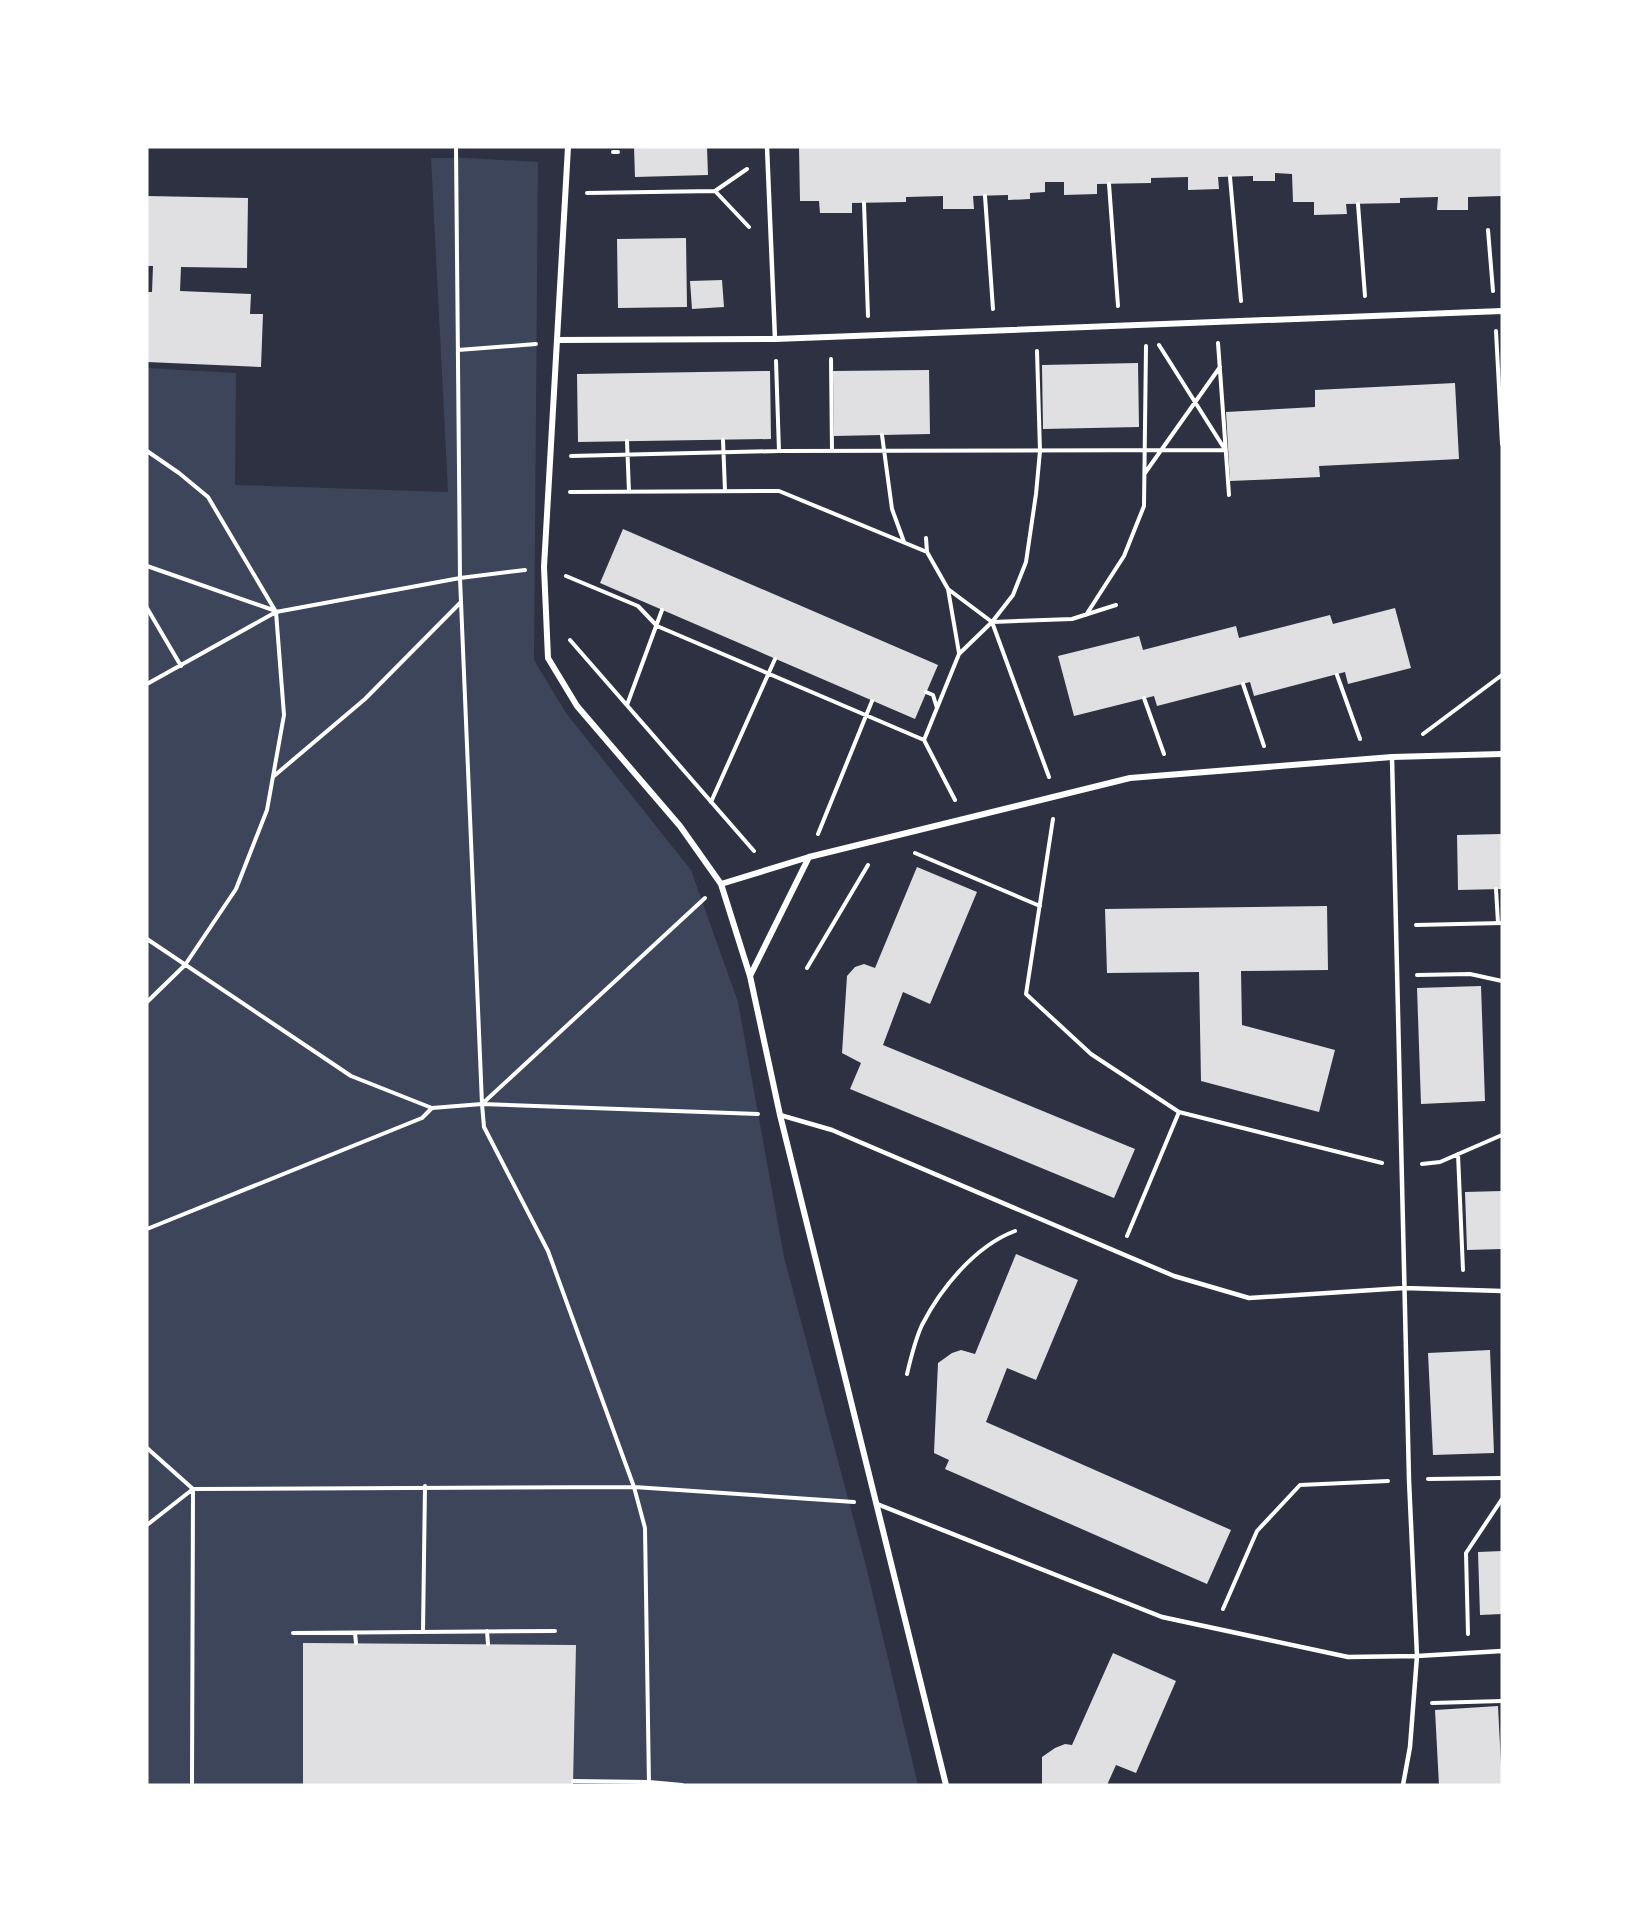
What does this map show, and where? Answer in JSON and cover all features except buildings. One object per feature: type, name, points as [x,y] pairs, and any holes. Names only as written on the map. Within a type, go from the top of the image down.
[{"type":"street","points":[[568,147],[544,567],[548,658],[577,706],[680,826],[721,884],[750,976],[780,1115],[946,1785]]},
{"type":"street","points":[[557,340],[775,339],[1498,311]]},
{"type":"street","points":[[721,884],[809,857],[1130,778],[1392,757],[1502,754]]},
{"type":"street","points":[[750,976],[809,857]]},
{"type":"lane","points":[[767,147],[775,339]]},
{"type":"lane","points":[[1392,757],[1409,1480],[1417,1656],[1410,1747],[1402,1785]]},
{"type":"lane","points":[[780,1115],[832,1130],[1174,1276],[1249,1298],[1404,1288],[1502,1291]]},
{"type":"lane","points":[[876,1504],[1162,1617],[1348,1657],[1417,1656],[1502,1650]]},
{"type":"path","points":[[456,147],[460,578],[484,1126],[548,1251],[634,1486],[645,1528],[649,1784]]},
{"type":"path","points":[[566,193],[715,191],[767,154]]},
{"type":"path","points":[[1230,177],[1242,321]]},
{"type":"path","points":[[1109,184],[1119,326]]},
{"type":"path","points":[[715,191],[771,250]]},
{"type":"path","points":[[985,196],[994,330]]},
{"type":"path","points":[[864,203],[868,336]]},
{"type":"path","points":[[1358,204],[1367,316]]},
{"type":"path","points":[[1488,231],[1498,311],[1502,444]]},
{"type":"path","points":[[1216,322],[1229,495]]},
{"type":"path","points":[[1146,324],[1226,450]]},
{"type":"path","points":[[1086,615],[1124,556],[1144,506],[1146,324]]},
{"type":"path","points":[[924,740],[959,654],[992,622],[1013,595],[1026,562],[1040,452],[1037,329]]},
{"type":"path","points":[[831,337],[832,451]]},
{"type":"path","points":[[775,339],[779,451]]},
{"type":"path","points":[[458,350],[527,346],[557,340]]},
{"type":"path","points":[[1145,473],[1220,367]]},
{"type":"path","points":[[882,435],[892,509],[904,543]]},
{"type":"path","points":[[723,440],[725,491]]},
{"type":"path","points":[[627,441],[628,492]]},
{"type":"path","points":[[550,457],[779,451],[1226,450]]},
{"type":"path","points":[[147,451],[208,497],[276,612],[284,715],[267,810],[236,888],[185,965],[147,1002]]},
{"type":"path","points":[[548,493],[779,491],[927,552]]},
{"type":"path","points":[[926,538],[927,552],[948,589],[959,654]]},
{"type":"path","points":[[147,566],[276,612]]},
{"type":"path","points":[[147,684],[276,612],[460,578],[544,567]]},
{"type":"path","points":[[576,579],[638,606],[657,626],[924,740],[964,819]]},
{"type":"path","points":[[948,589],[992,622],[1056,797],[1026,994],[1091,1054],[1179,1112],[1401,1167],[1440,1162],[1502,1135]]},
{"type":"path","points":[[273,776],[365,699],[461,602]]},
{"type":"path","points":[[992,622],[1072,619],[1116,605]]},
{"type":"path","points":[[147,608],[181,666]]},
{"type":"path","points":[[627,705],[662,610]]},
{"type":"path","points":[[546,612],[770,869]]},
{"type":"path","points":[[711,802],[775,658]]},
{"type":"path","points":[[1337,675],[1368,759]]},
{"type":"path","points":[[1392,757],[1502,675]]},
{"type":"path","points":[[1243,684],[1271,767]]},
{"type":"path","points":[[927,692],[933,695],[937,709]]},
{"type":"path","points":[[1144,698],[1172,774]]},
{"type":"path","points":[[809,857],[872,701]]},
{"type":"path","points":[[807,968],[883,840],[1040,906]]},
{"type":"path","points":[[482,1104],[721,884]]},
{"type":"path","points":[[1395,925],[1500,923],[1496,890]]},
{"type":"path","points":[[147,939],[351,1076],[432,1108],[482,1104],[780,1115]]},
{"type":"path","points":[[1397,975],[1470,974],[1502,981]]},
{"type":"path","points":[[147,1229],[422,1118],[432,1108]]},
{"type":"path","points":[[1120,1253],[1179,1112]]},
{"type":"path","points":[[1458,1154],[1464,1290]]},
{"type":"path","points":[[907,1374],[922,1326],[948,1285],[963,1269],[982,1251],[1005,1235],[1027,1227],[1052,1223]]},
{"type":"path","points":[[147,1448],[193,1489],[192,1785]]},
{"type":"path","points":[[1215,1629],[1257,1531],[1300,1485],[1502,1478]]},
{"type":"path","points":[[423,1632],[425,1486]]},
{"type":"path","points":[[147,1526],[193,1489],[634,1486],[876,1504]]},
{"type":"path","points":[[1468,1652],[1466,1553],[1502,1499]]},
{"type":"path","points":[[487,1631],[488,1644]]},
{"type":"path","points":[[293,1633],[555,1631]]},
{"type":"path","points":[[355,1633],[356,1643]]},
{"type":"path","points":[[1413,1703],[1502,1701]]},
{"type":"path","points":[[573,1781],[682,1785]]},
{"type":"shaded area","points":[[431,158],[538,162],[534,660],[566,713],[691,870],[738,1002],[784,1257],[866,1566],[918,1785],[147,1785],[147,368],[236,373],[235,485],[448,492]]}]
